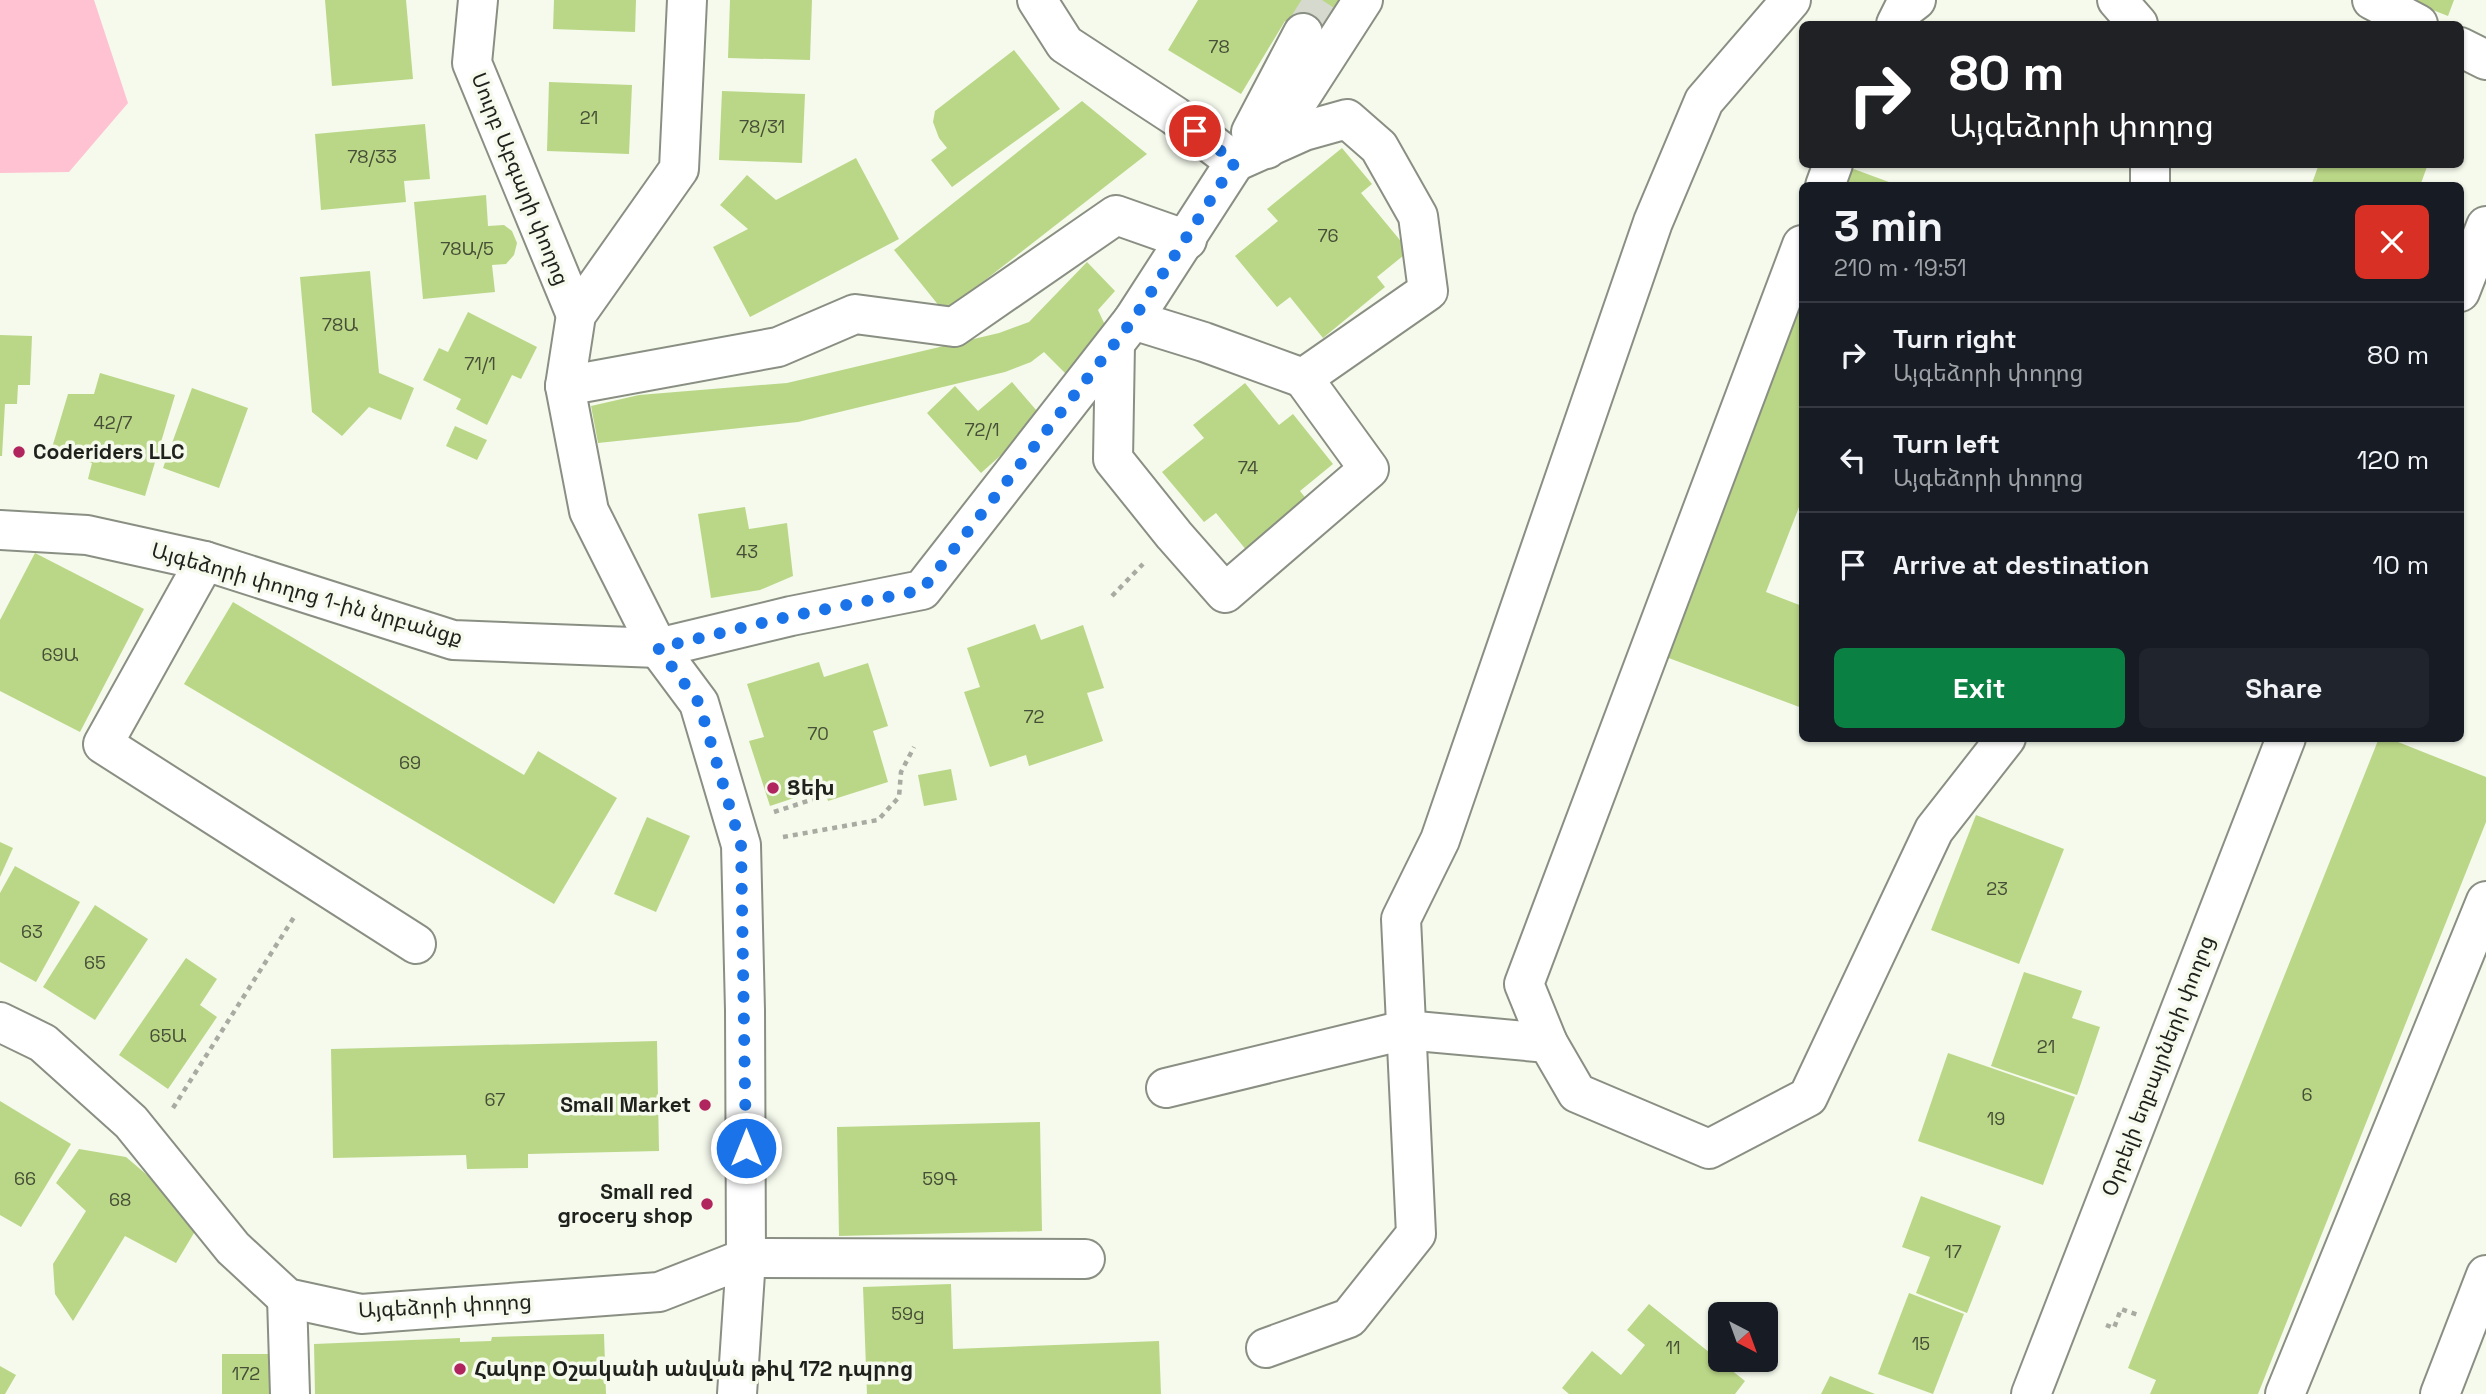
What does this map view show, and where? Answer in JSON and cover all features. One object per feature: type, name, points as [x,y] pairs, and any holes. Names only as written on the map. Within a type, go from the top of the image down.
[{"type":"street","name":"Սուրբ Աբգարի փողոց","points":[[478,0],[472,63],[576,315]]},
{"type":"street","name":"Սուրբ Աբգարի փողոց","points":[[658,648],[589,511],[565,386],[576,315],[678,169],[687,0]]},
{"type":"street","points":[[1037,0],[1065,44],[1175,116],[1251,155]]},
{"type":"street","points":[[737,1394],[746,1258],[741,845],[699,703],[658,648],[791,616],[922,590],[1124,332],[1187,240],[1363,0]]},
{"type":"street","points":[[1266,1348],[1349,1318],[1416,1234],[1401,919],[1440,840],[1653,222],[1704,102],[1791,0]]},
{"type":"street","points":[[1898,21],[1903,10],[1916,0]]},
{"type":"street","points":[[2118,0],[2136,21]]},
{"type":"street","points":[[2372,0],[2412,21]]},
{"type":"street","points":[[1251,155],[1303,33]]},
{"type":"street","points":[[2464,49],[2486,60]]},
{"type":"street","points":[[1251,155],[1304,131],[1347,119],[1379,147],[1418,216],[1428,291],[1303,378]]},
{"type":"street","points":[[565,386],[778,347],[855,314],[954,327],[1116,215],[1187,240]]},
{"type":"street","points":[[2464,282],[2486,226]]},
{"type":"street","points":[[1799,253],[1524,984],[1548,1043],[1577,1093],[1709,1149],[1808,1097],[1934,830],[2003,742]]},
{"type":"street","points":[[1124,332],[1204,342],[1303,378],[1369,469],[1225,593],[1113,459],[1124,332]]},
{"type":"street","name":"Այգեձորի փողոց 1-ին նրբանցք","points":[[0,530],[87,535],[205,561],[453,640],[658,648]]},
{"type":"street","points":[[205,561],[103,744],[416,944]]},
{"type":"street","name":"Օրբելի եղբայրների փողոց","points":[[2031,1394],[2284,742]]},
{"type":"street","points":[[2285,1394],[2486,901]]},
{"type":"street","points":[[0,1022],[43,1043],[131,1122],[233,1248],[287,1298],[290,1394]]},
{"type":"street","points":[[1166,1088],[1405,1030],[1548,1043]]},
{"type":"street","points":[[746,1258],[1085,1259]]},
{"type":"street","name":"Այգեձորի փողոց","points":[[287,1298],[362,1314],[659,1292],[746,1258]]},
{"type":"street","points":[[2440,1394],[2486,1275]]},
{"type":"path","points":[[741,845],[878,820],[899,797],[901,772],[914,747]]},
{"type":"path","points":[[794,806],[817,798],[816,791]]},
{"type":"path","points":[[150,1145],[317,881]]},
{"type":"path","points":[[2106,1325],[2114,1328],[2121,1309],[2138,1315]]},
{"type":"shaded area","points":[[0,0],[94,0],[128,103],[69,172],[0,173]]},
{"type":"building","points":[[325,0],[406,0],[413,79],[332,86]]},
{"type":"building","points":[[554,0],[636,0],[635,32],[553,29]]},
{"type":"building","points":[[730,0],[812,0],[810,60],[728,58]]},
{"type":"building","points":[[1198,0],[1339,0],[1347,5],[1321,44],[1285,21],[1241,94],[1168,50]]},
{"type":"building","points":[[2407,0],[2454,0],[2448,16]]},
{"type":"building","points":[[1014,50],[1060,109],[952,187],[931,160],[947,148],[939,138],[933,122],[935,111]]},
{"type":"building","points":[[549,82],[632,85],[629,154],[547,151]]},
{"type":"building","points":[[722,91],[805,94],[802,163],[719,160]]},
{"type":"building","points":[[1082,101],[1147,154],[944,312],[894,250]]},
{"type":"building","points":[[425,124],[430,179],[404,181],[406,202],[321,210],[315,134]]},
{"type":"building","points":[[1342,148],[1372,184],[1361,193],[1409,251],[1377,277],[1385,287],[1323,338],[1290,297],[1277,307],[1235,256],[1278,221],[1267,209]]},
{"type":"building","points":[[856,158],[899,239],[750,317],[713,247],[748,229],[720,205],[747,175],[776,200]]},
{"type":"building","points":[[1851,168],[1889,182],[1846,182]]},
{"type":"building","points":[[2318,168],[2427,168],[2421,182],[2312,182]]},
{"type":"building","points":[[486,195],[488,226],[504,225],[512,231],[517,243],[514,255],[506,264],[492,265],[495,292],[423,299],[414,202]]},
{"type":"building","points":[[1087,262],[1115,291],[1098,310],[1105,325],[1067,375],[1044,352],[1031,362],[1005,372],[798,422],[598,443],[591,406],[639,395],[787,383],[999,333],[1029,322]]},
{"type":"building","points":[[370,271],[379,373],[414,388],[401,420],[369,407],[342,436],[312,412],[300,277]]},
{"type":"building","points":[[1799,305],[1799,507],[1766,592],[1799,605],[1799,707],[1666,657]]},
{"type":"building","points":[[468,312],[537,347],[521,379],[512,375],[487,425],[456,409],[461,399],[423,380],[439,348],[448,352]]},
{"type":"building","points":[[0,335],[32,336],[30,385],[18,385],[17,404],[5,404],[2,456],[0,456]]},
{"type":"building","points":[[100,373],[175,395],[145,496],[88,479],[92,463],[51,451],[68,394],[94,394]]},
{"type":"building","points":[[1012,382],[1037,411],[1009,448],[981,473],[927,413],[955,386],[978,411]]},
{"type":"building","points":[[1245,383],[1279,425],[1293,414],[1333,464],[1300,491],[1308,501],[1247,551],[1216,513],[1204,522],[1162,472],[1204,438],[1193,425]]},
{"type":"building","points":[[192,388],[248,408],[219,488],[163,468]]},
{"type":"building","points":[[455,426],[487,440],[477,460],[446,446]]},
{"type":"building","points":[[745,507],[749,529],[787,523],[793,576],[760,590],[711,598],[698,514]]},
{"type":"building","points":[[35,553],[144,609],[80,732],[0,691],[0,620]]},
{"type":"building","points":[[233,602],[524,775],[538,751],[617,798],[554,904],[184,684]]},
{"type":"building","points":[[1035,624],[1041,640],[1083,625],[1104,688],[1087,693],[1103,741],[1029,766],[1026,755],[990,767],[964,692],[980,687],[967,648]]},
{"type":"building","points":[[819,662],[824,677],[868,663],[888,726],[873,731],[888,782],[828,801],[824,788],[770,806],[749,741],[764,737],[747,684]]},
{"type":"building","points":[[2377,742],[2398,742],[2486,777],[2486,822],[2258,1394],[2150,1394],[2156,1380],[2128,1368]]},
{"type":"building","points":[[951,769],[957,800],[924,806],[918,775]]},
{"type":"building","points":[[1976,815],[2064,849],[2019,964],[1931,930]]},
{"type":"building","points":[[647,817],[690,836],[656,912],[614,894]]},
{"type":"building","points":[[0,842],[13,848],[0,877]]},
{"type":"building","points":[[15,866],[80,902],[36,982],[0,962],[0,893]]},
{"type":"building","points":[[95,905],[148,939],[95,1020],[43,987]]},
{"type":"building","points":[[186,958],[217,979],[200,1005],[217,1017],[168,1089],[119,1055]]},
{"type":"building","points":[[2024,972],[2082,991],[2072,1018],[2100,1027],[2077,1095],[1991,1066]]},
{"type":"building","points":[[657,1041],[659,1151],[528,1154],[528,1168],[467,1169],[466,1155],[333,1158],[331,1049]]},
{"type":"building","points":[[1948,1053],[2075,1097],[2043,1185],[1918,1141]]},
{"type":"building","points":[[0,1101],[71,1144],[21,1227],[0,1215]]},
{"type":"building","points":[[1040,1122],[1042,1231],[839,1236],[837,1127]]},
{"type":"building","points":[[79,1149],[126,1157],[173,1197],[197,1228],[176,1263],[125,1236],[73,1321],[55,1294],[53,1264],[86,1211],[56,1183]]},
{"type":"building","points":[[1921,1196],[2001,1226],[1967,1313],[1916,1293],[1930,1257],[1902,1247]]},
{"type":"building","points":[[951,1284],[953,1349],[1159,1341],[1161,1394],[867,1394],[863,1287]]},
{"type":"building","points":[[1909,1293],[1964,1314],[1933,1394],[1878,1374]]},
{"type":"building","points":[[1649,1304],[1708,1351],[1708,1372],[1734,1372],[1745,1381],[1735,1394],[1569,1394],[1562,1388],[1592,1351],[1621,1375],[1645,1345],[1627,1330]]},
{"type":"building","name":"Հակոբ Օշականի անվան թիվ 172 դպրոց","points":[[604,1334],[606,1394],[315,1394],[314,1344],[460,1338],[460,1342],[491,1341],[492,1337]]},
{"type":"building","points":[[222,1354],[270,1354],[269,1394],[222,1394]]},
{"type":"building","points":[[0,1366],[16,1375],[5,1394],[0,1394]]},
{"type":"building","points":[[1830,1376],[1875,1394],[1821,1394]]},
{"type":"tunnel","points":[[1303,33],[1324,0]]},
{"type":"place","name":"Coderiders LLC","points":[[19,452]]},
{"type":"place","name":"Ցեխ","points":[[773,788]]},
{"type":"place","name":"Small Market","points":[[705,1105]]},
{"type":"place","name":"Small red grocery shop","points":[[707,1204]]},
{"type":"place","name":"Հակոբ Օշականի անվան թիվ 172 դպրոց","points":[[460,1369]]},
{"type":"route","points":[[746,1148],[741,845],[699,703],[658,648],[791,616],[922,590],[1115,345],[1187,240],[1235,162],[1195,131]]}]
